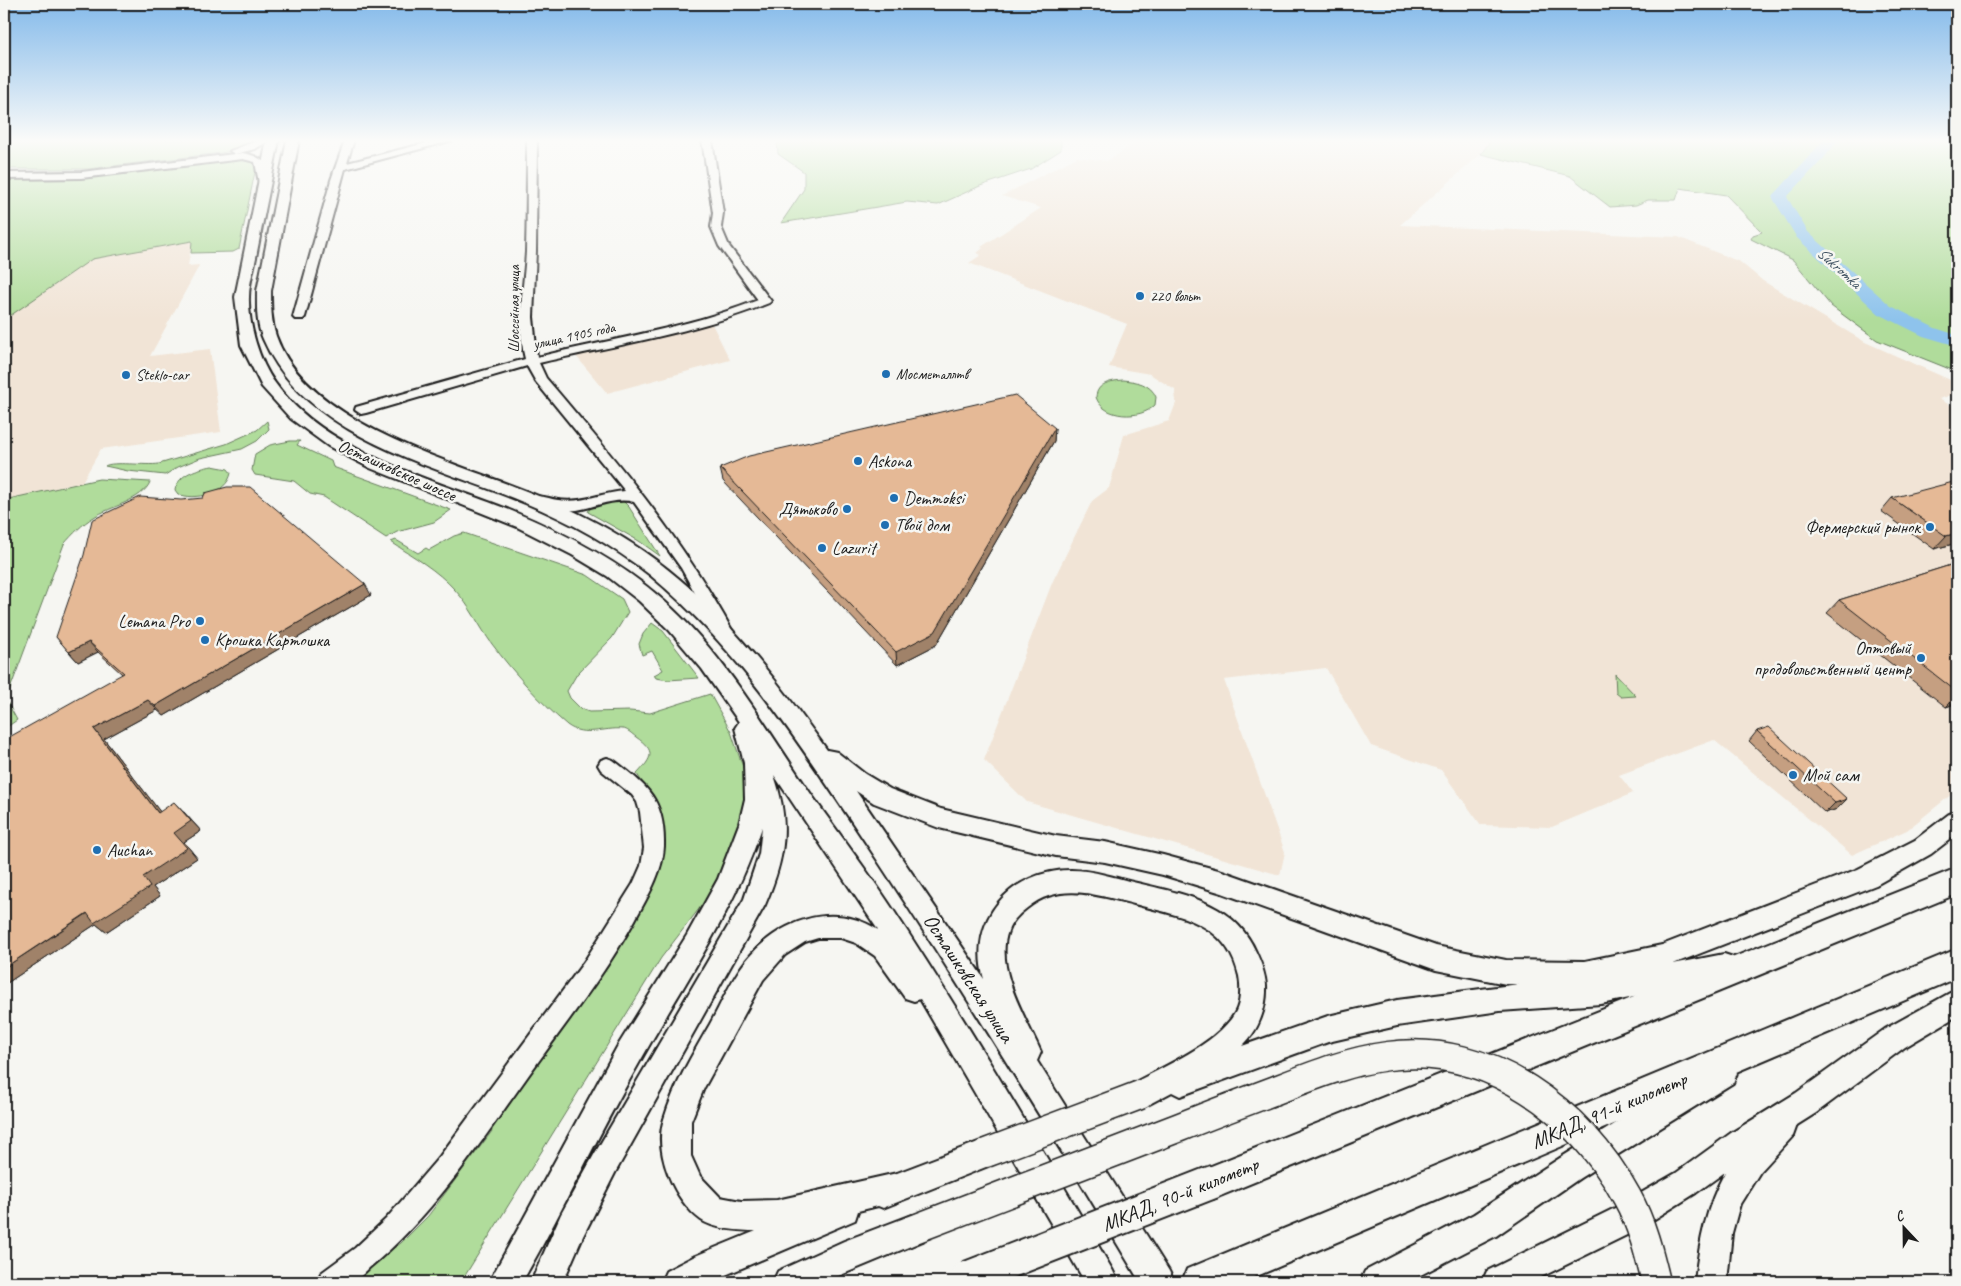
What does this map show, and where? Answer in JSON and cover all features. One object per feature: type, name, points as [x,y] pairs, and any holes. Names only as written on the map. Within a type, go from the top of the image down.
[{"type":"highway","points":[[1776,955],[1957,882]]},
{"type":"highway","name":"МКАД, 90-й километр","points":[[962,1280],[1213,1182],[1776,955]]},
{"type":"highway","name":"МКАД, 91-й километр","points":[[1200,1282],[1957,962]]},
{"type":"main road","name":"Осташковское шоссе","points":[[260,200],[246,270],[241,320],[247,346],[261,374],[280,400],[310,426],[346,451],[392,472],[507,516],[604,565],[649,598],[690,640],[733,693]]},
{"type":"main road","name":"Осташковское шоссе","points":[[282,200],[264,291],[264,313],[269,336],[284,366],[304,390],[372,436],[416,456],[530,498],[580,521],[629,549],[672,584],[729,639],[766,684]]},
{"type":"main road","name":"Осташковская улица","points":[[766,684],[908,885],[1046,1098],[1158,1282]]},
{"type":"main road","points":[[546,1282],[572,1225],[605,1163],[753,905],[767,875],[774,842],[770,792],[733,693]]},
{"type":"main road","points":[[733,693],[794,787],[875,903],[999,1104],[1102,1282]]},
{"type":"main road","points":[[797,726],[836,765],[856,780],[882,796],[939,818],[1056,846],[1105,852],[1163,865],[1222,882],[1436,958],[1506,972],[1585,973]]},
{"type":"main road","points":[[505,1282],[534,1233],[627,1056],[719,901],[738,862],[752,822],[758,785],[754,749]]},
{"type":"main road","points":[[1500,998],[1585,973],[1662,957],[1867,876],[1923,847],[1957,820]]},
{"type":"main road","points":[[1046,1098],[994,971],[992,946],[997,925],[1007,908],[1025,894],[1043,885],[1064,881],[1084,881],[1186,906],[1214,920],[1232,936],[1245,954],[1252,970],[1253,987],[1252,1004],[1245,1023],[1231,1039],[1173,1080]]},
{"type":"main road","points":[[895,1187],[777,1215],[741,1216],[712,1210],[690,1186],[676,1158],[677,1121],[694,1080],[754,971],[776,947],[798,933],[818,927],[842,927],[863,934],[884,948],[999,1104]]},
{"type":"main road","points":[[677,1282],[706,1267],[895,1187],[1140,1095],[1173,1080],[1328,1029],[1397,1012],[1500,998],[1601,992],[1776,955]]},
{"type":"main road","points":[[1498,1282],[1626,1219],[1686,1183],[1741,1143],[1806,1103],[1895,1038],[1957,1002]]},
{"type":"main road","points":[[1376,1282],[1485,1225],[1570,1168],[1783,1036]]},
{"type":"main road","points":[[789,1282],[855,1252],[1304,1079],[1356,1062],[1384,1056],[1414,1054],[1448,1056],[1479,1064],[1513,1080],[1548,1102],[1580,1130],[1603,1156],[1627,1196],[1644,1235],[1656,1282]]},
{"type":"main road","points":[[1711,1282],[1713,1251],[1722,1208],[1737,1178],[1759,1149],[1806,1103]]},
{"type":"street","points":[[299,318],[331,200]]},
{"type":"street","name":"Шоссейная улица","points":[[531,200],[528,313],[530,361],[540,379],[640,499],[694,574],[729,639]]},
{"type":"street","name":"улица 1905 года","points":[[361,410],[530,361],[608,346],[685,328],[738,313],[765,301],[724,246],[716,227],[718,213],[716,200]]},
{"type":"street","points":[[592,501],[603,492],[618,473]]},
{"type":"street","points":[[530,498],[558,505],[576,506],[624,495],[640,499]]},
{"type":"street","points":[[330,1282],[344,1273],[386,1236],[447,1166],[570,1000],[620,925],[644,882],[654,850],[651,815],[642,794],[607,765]]},
{"type":"shaded area","points":[[1015,200],[1429,200],[1400,225],[1678,237],[1740,262],[1763,281],[1865,342],[1957,383],[1957,393],[1939,399],[1957,409],[1957,790],[1907,830],[1852,855],[1714,740],[1619,775],[1633,793],[1552,827],[1481,825],[1441,770],[1371,746],[1326,668],[1224,680],[1285,852],[1280,875],[1027,802],[984,760],[1052,583],[1092,501],[1109,488],[1124,435],[1169,421],[1176,403],[1175,390],[1150,374],[1109,367],[1127,324],[969,263],[981,255],[977,253],[983,248],[981,247],[1041,208]]},
{"type":"shaded area","points":[[192,241],[188,266],[199,265],[198,268],[150,356],[210,349],[221,432],[101,449],[82,482],[4,500],[4,320],[92,259]]},
{"type":"shaded area","points":[[712,324],[730,360],[607,393],[576,356]]},
{"type":"green space","points":[[4,200],[249,200],[239,249],[233,252],[191,253],[192,241],[92,259],[4,320]]},
{"type":"green space","points":[[797,200],[949,200],[938,205],[907,202],[781,223]]},
{"type":"green space","points":[[1601,200],[1648,200],[1636,205],[1610,207]]},
{"type":"green space","points":[[1731,200],[1957,200],[1957,372],[1877,340],[1831,306],[1793,260],[1751,239],[1753,235],[1762,232]]},
{"type":"green space","points":[[1123,380],[1138,382],[1151,389],[1156,397],[1155,405],[1149,410],[1132,415],[1123,415],[1106,410],[1096,397],[1097,392],[1109,382]]},
{"type":"green space","points":[[267,421],[269,429],[257,441],[242,449],[200,458],[178,467],[165,475],[128,471],[105,466],[115,464],[159,464],[226,444],[257,430]]},
{"type":"green space","points":[[300,441],[297,445],[331,461],[333,467],[451,510],[434,522],[397,532],[386,538],[324,497],[310,494],[294,481],[255,475],[252,470],[255,454],[270,445]]},
{"type":"green space","points":[[212,466],[228,469],[231,473],[228,480],[217,491],[193,497],[178,494],[175,490],[180,479],[195,470]]},
{"type":"green space","points":[[99,479],[150,482],[140,494],[100,513],[90,520],[78,529],[64,544],[6,700],[17,720],[4,729],[4,500]]},
{"type":"green space","points":[[602,501],[623,501],[629,507],[660,556],[639,541],[588,512],[591,506]]},
{"type":"green space","points":[[464,533],[587,575],[622,599],[628,612],[612,638],[577,674],[567,691],[570,698],[581,709],[589,712],[630,711],[650,713],[710,694],[731,732],[747,779],[742,822],[732,855],[712,892],[661,958],[461,1282],[344,1282],[401,1243],[428,1216],[492,1131],[491,1123],[656,867],[647,790],[637,774],[649,759],[650,754],[647,746],[625,729],[580,731],[567,725],[537,697],[509,665],[492,644],[455,590],[433,570],[391,542],[396,540],[418,553],[426,548],[429,550],[454,536]]},
{"type":"green space","points":[[652,623],[663,631],[699,678],[668,680],[656,678],[654,675],[663,670],[652,651],[642,655],[639,644],[643,634]]},
{"type":"green space","points":[[1615,674],[1636,696],[1621,697],[1616,693]]},
{"type":"building","name":"Твой дом","points":[[1015,395],[1055,428],[935,632],[896,652],[720,468],[749,456]]},
{"type":"building","points":[[1957,481],[1957,533],[1946,536],[1892,498]]},
{"type":"building","points":[[227,487],[250,487],[365,584],[155,706],[148,700],[94,729],[158,813],[174,802],[191,821],[174,833],[187,848],[143,877],[150,887],[94,923],[87,913],[4,968],[4,740],[124,673],[89,642],[69,652],[56,637],[84,555],[92,520],[140,497],[181,500],[203,498],[205,493]]},
{"type":"building","name":"Оптовый продовольственный центр","points":[[1957,563],[1957,692],[1839,600]]},
{"type":"building","points":[[1769,727],[1847,799],[1835,803],[1757,731]]},
{"type":"waterway","name":"Sukromka","points":[[1781,200],[1802,235],[1885,310],[1929,332],[1957,341]]},
{"type":"place","name":"220 вольт","points":[[1140,296]]},
{"type":"place","name":"Мосметаллтв","points":[[886,374]]},
{"type":"place","name":"Steklo-car","points":[[126,375]]},
{"type":"place","name":"Askona","points":[[858,461]]},
{"type":"place","name":"Demmoksi","points":[[894,498]]},
{"type":"place","name":"Дятьково","points":[[847,509]]},
{"type":"place","name":"Твой дом","points":[[885,525]]},
{"type":"place","name":"Фермерский рынок","points":[[1930,527]]},
{"type":"place","name":"Lazurit","points":[[822,548]]},
{"type":"place","name":"Lemana Pro","points":[[200,621]]},
{"type":"place","name":"Крошка Картошка","points":[[205,640]]},
{"type":"place","name":"Оптовый продовольственный центр","points":[[1921,658]]},
{"type":"place","name":"Мой сам","points":[[1793,775]]},
{"type":"place","name":"Auchan","points":[[97,850]]}]
